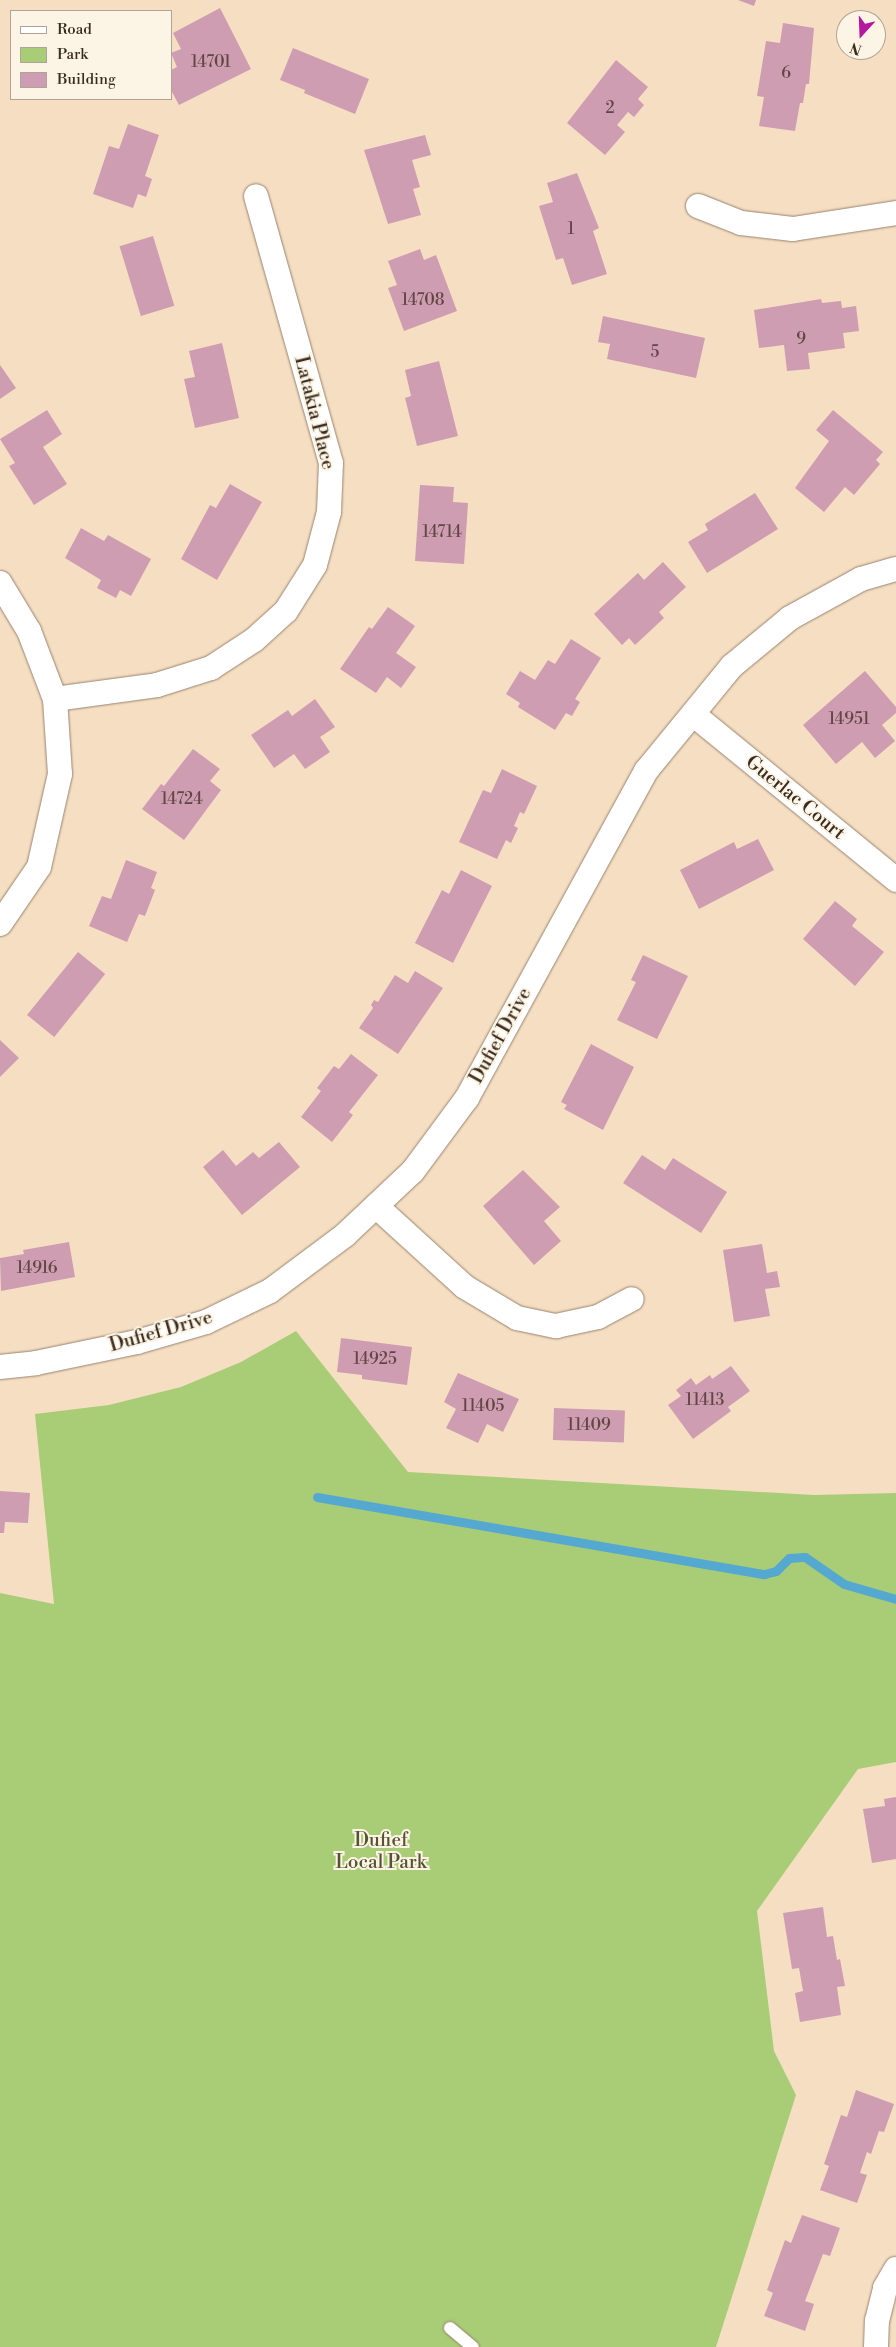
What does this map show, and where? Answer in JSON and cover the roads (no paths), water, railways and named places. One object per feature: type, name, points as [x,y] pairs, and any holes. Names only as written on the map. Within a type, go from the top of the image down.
[{"type":"street","name":"Latakia Place","points":[[55,699],[157,685],[212,668],[254,640],[286,611],[315,565],[329,512],[331,463],[256,196]]},
{"type":"street","points":[[698,206],[741,223],[793,229],[896,213]]},
{"type":"street","name":"Dufief Drive","points":[[0,1367],[36,1363],[137,1342],[206,1322],[270,1291],[345,1235],[413,1171],[467,1098],[646,771],[694,715],[732,666],[790,618],[860,579],[896,569]]},
{"type":"street","points":[[0,583],[28,631],[55,699],[60,774],[39,867],[0,924]]},
{"type":"street","name":"Guerlac Court","points":[[694,715],[896,880]]},
{"type":"street","points":[[376,1206],[465,1287],[517,1318],[556,1326],[598,1317],[632,1299]]},
{"type":"street","points":[[876,2347],[877,2321],[885,2288],[896,2269]]},
{"type":"lane","points":[[450,2328],[473,2347]]},
{"type":"waterway","points":[[317,1497],[764,1574],[776,1571],[789,1558],[805,1557],[844,1584],[896,1599]]},
{"type":"park label","name":"Dufief Local Park","points":[[381,1852]]}]
